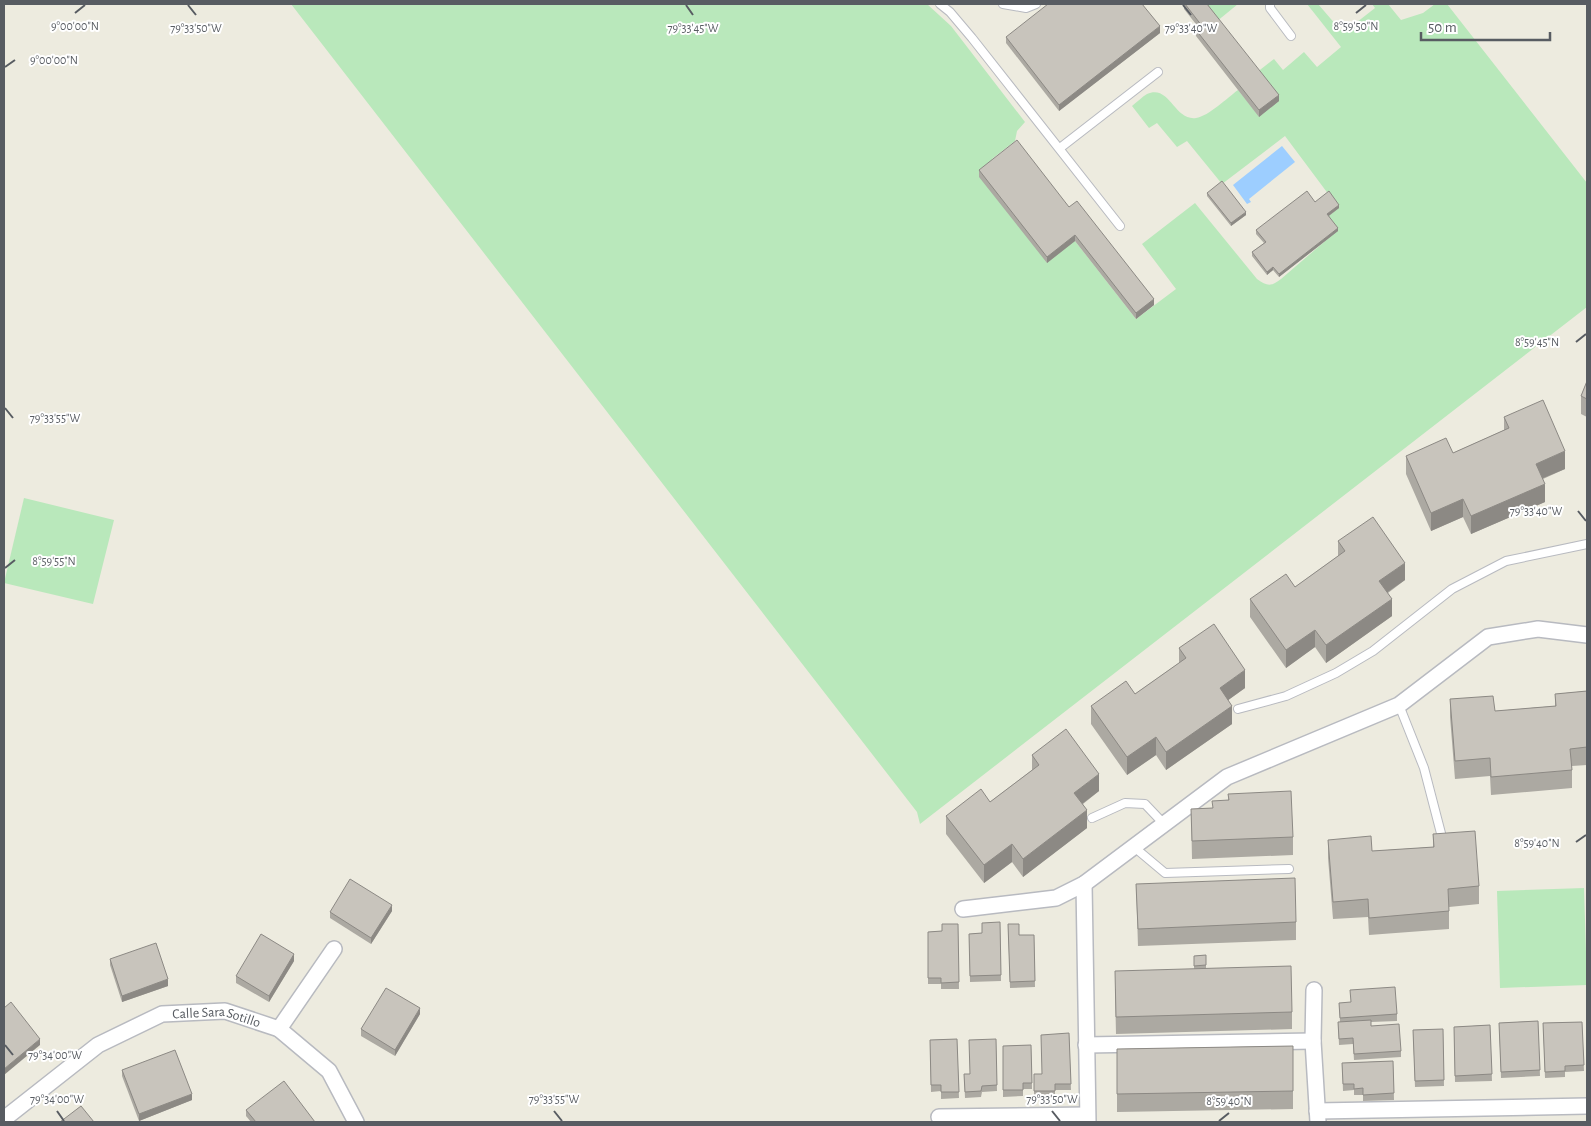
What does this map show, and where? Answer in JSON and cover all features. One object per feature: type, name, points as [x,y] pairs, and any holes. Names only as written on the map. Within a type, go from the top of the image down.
[{"type":"street","points":[[963,909],[1056,898],[1084,884],[1227,777],[1399,705],[1488,638],[1538,629],[1587,635]]},
{"type":"street","points":[[939,1117],[1088,1119],[1084,884]]},
{"type":"street","points":[[279,1029],[334,949]]},
{"type":"street","points":[[1314,990],[1313,1040],[1318,1117],[1587,1106]]},
{"type":"street","name":"Calle Sara Sotillo","points":[[4,1119],[98,1045],[162,1014],[225,1011],[279,1029],[329,1071],[356,1122]]},
{"type":"street","points":[[1086,1045],[1313,1040]]},
{"type":"lane","points":[[940,4],[950,12],[972,38],[1120,226]]},
{"type":"lane","points":[[1002,4],[1026,8],[1036,4]]},
{"type":"lane","points":[[1270,4],[1270,8],[1291,36]]},
{"type":"lane","points":[[1060,148],[1158,72]]},
{"type":"lane","points":[[1238,709],[1286,696],[1336,673],[1374,651],[1452,589],[1506,560],[1587,544]]},
{"type":"lane","points":[[1399,705],[1424,768],[1443,841]]},
{"type":"lane","points":[[1092,818],[1125,802],[1145,804],[1164,824]]},
{"type":"lane","points":[[1134,847],[1165,873],[1289,869]]},
{"type":"green space","points":[[291,4],[927,4],[951,26],[1025,122],[1017,131],[1015,141],[992,159],[1075,241],[1136,319],[1176,289],[1142,244],[1195,203],[1257,279],[1266,284],[1272,284],[1281,279],[1338,230],[1327,217],[1329,195],[1285,136],[1222,184],[1187,141],[1177,147],[1157,123],[1149,128],[1132,106],[1147,94],[1155,92],[1167,98],[1182,114],[1196,118],[1212,110],[1238,90],[1259,116],[1256,73],[1274,59],[1283,70],[1304,52],[1317,67],[1341,47],[1307,4],[1318,4],[1343,33],[1375,8],[1372,4],[1388,4],[1401,20],[1423,13],[1435,4],[1447,4],[1587,183],[1587,307],[920,824],[917,812]]},
{"type":"green space","points":[[1202,4],[1238,4],[1216,22]]},
{"type":"green space","points":[[24,498],[114,520],[93,604],[4,583]]},
{"type":"green space","points":[[1584,888],[1587,985],[1500,988],[1497,891]]},
{"type":"water","points":[[1282,146],[1295,162],[1249,199],[1251,202],[1247,204],[1233,185]]},
{"type":"building","points":[[1048,4],[1142,4],[1160,26],[1059,105],[1006,37]]},
{"type":"building","points":[[1185,4],[1207,4],[1279,95],[1259,110],[1196,30],[1202,26]]},
{"type":"building","points":[[1017,140],[1069,207],[1077,201],[1154,299],[1136,313],[1075,235],[1047,257],[979,170]]},
{"type":"building","points":[[1222,181],[1246,212],[1231,223],[1207,193]]},
{"type":"building","points":[[1307,191],[1315,202],[1329,191],[1339,205],[1327,214],[1338,228],[1279,274],[1273,267],[1267,272],[1252,252],[1266,242],[1256,230]]},
{"type":"building","points":[[1587,381],[1587,399],[1581,396]]},
{"type":"building","points":[[1543,400],[1565,451],[1536,464],[1545,484],[1471,516],[1463,499],[1431,513],[1406,456],[1446,438],[1453,453],[1509,428],[1504,417]]},
{"type":"building","points":[[1373,517],[1405,563],[1379,581],[1392,599],[1326,645],[1315,630],[1286,650],[1250,599],[1286,574],[1295,587],[1345,551],[1338,541]]},
{"type":"building","points":[[1214,624],[1245,670],[1220,688],[1232,706],[1166,752],[1156,737],[1127,757],[1091,706],[1126,681],[1135,694],[1186,658],[1179,648]]},
{"type":"building","points":[[1587,691],[1587,747],[1570,749],[1572,770],[1491,777],[1490,758],[1455,761],[1450,699],[1493,696],[1495,711],[1556,706],[1555,694]]},
{"type":"building","points":[[1066,729],[1099,774],[1074,793],[1087,810],[1023,859],[1012,844],[984,865],[946,816],[981,789],[990,802],[1039,765],[1032,755]]},
{"type":"building","points":[[1291,791],[1293,837],[1192,841],[1191,809],[1213,808],[1212,801],[1229,800],[1228,794]]},
{"type":"building","points":[[1475,831],[1479,886],[1448,889],[1449,911],[1369,918],[1368,899],[1333,902],[1328,840],[1371,836],[1372,851],[1434,847],[1433,834]]},
{"type":"building","points":[[1295,878],[1296,922],[1138,929],[1136,884]]},
{"type":"building","points":[[350,879],[392,905],[371,938],[330,912]]},
{"type":"building","points":[[1000,922],[1001,975],[970,976],[969,934],[982,933],[982,923]]},
{"type":"building","points":[[942,924],[958,924],[959,982],[941,983],[941,978],[928,978],[928,932],[942,931]]},
{"type":"building","points":[[1008,924],[1019,924],[1019,935],[1034,935],[1035,981],[1010,982]]},
{"type":"building","points":[[261,934],[294,954],[269,996],[236,976]]},
{"type":"building","points":[[156,943],[168,979],[122,996],[110,959]]},
{"type":"building","points":[[1206,955],[1206,965],[1194,966],[1194,956]]},
{"type":"building","points":[[1291,966],[1292,1012],[1116,1017],[1115,971]]},
{"type":"building","points":[[1395,987],[1397,1014],[1340,1018],[1339,1003],[1351,1002],[1350,990]]},
{"type":"building","points":[[386,988],[420,1008],[395,1050],[361,1029]]},
{"type":"building","points":[[11,1002],[40,1039],[4,1069],[4,1008]]},
{"type":"building","points":[[1371,1020],[1371,1026],[1399,1024],[1401,1051],[1354,1054],[1353,1038],[1339,1039],[1338,1022]]},
{"type":"building","points":[[1538,1021],[1540,1070],[1501,1072],[1499,1023]]},
{"type":"building","points":[[1582,1022],[1584,1065],[1565,1066],[1565,1071],[1545,1072],[1543,1023]]},
{"type":"building","points":[[1490,1025],[1492,1074],[1455,1076],[1454,1027]]},
{"type":"building","points":[[1443,1029],[1444,1080],[1415,1081],[1413,1030]]},
{"type":"building","points":[[1069,1033],[1071,1084],[1055,1084],[1055,1091],[1034,1091],[1034,1074],[1042,1074],[1041,1035]]},
{"type":"building","points":[[957,1039],[959,1092],[941,1092],[941,1085],[931,1085],[930,1040]]},
{"type":"building","points":[[996,1039],[997,1085],[982,1086],[981,1091],[965,1092],[964,1074],[970,1074],[969,1040]]},
{"type":"building","points":[[1031,1045],[1032,1083],[1023,1083],[1023,1090],[1003,1090],[1003,1046]]},
{"type":"building","points":[[1293,1046],[1293,1091],[1117,1094],[1117,1049]]},
{"type":"building","points":[[175,1050],[192,1094],[139,1114],[122,1070]]},
{"type":"building","points":[[1393,1061],[1394,1093],[1363,1095],[1363,1088],[1354,1089],[1354,1084],[1343,1084],[1342,1063]]},
{"type":"building","points":[[284,1081],[315,1122],[256,1122],[246,1110]]},
{"type":"building","points":[[81,1106],[94,1122],[60,1122]]}]
